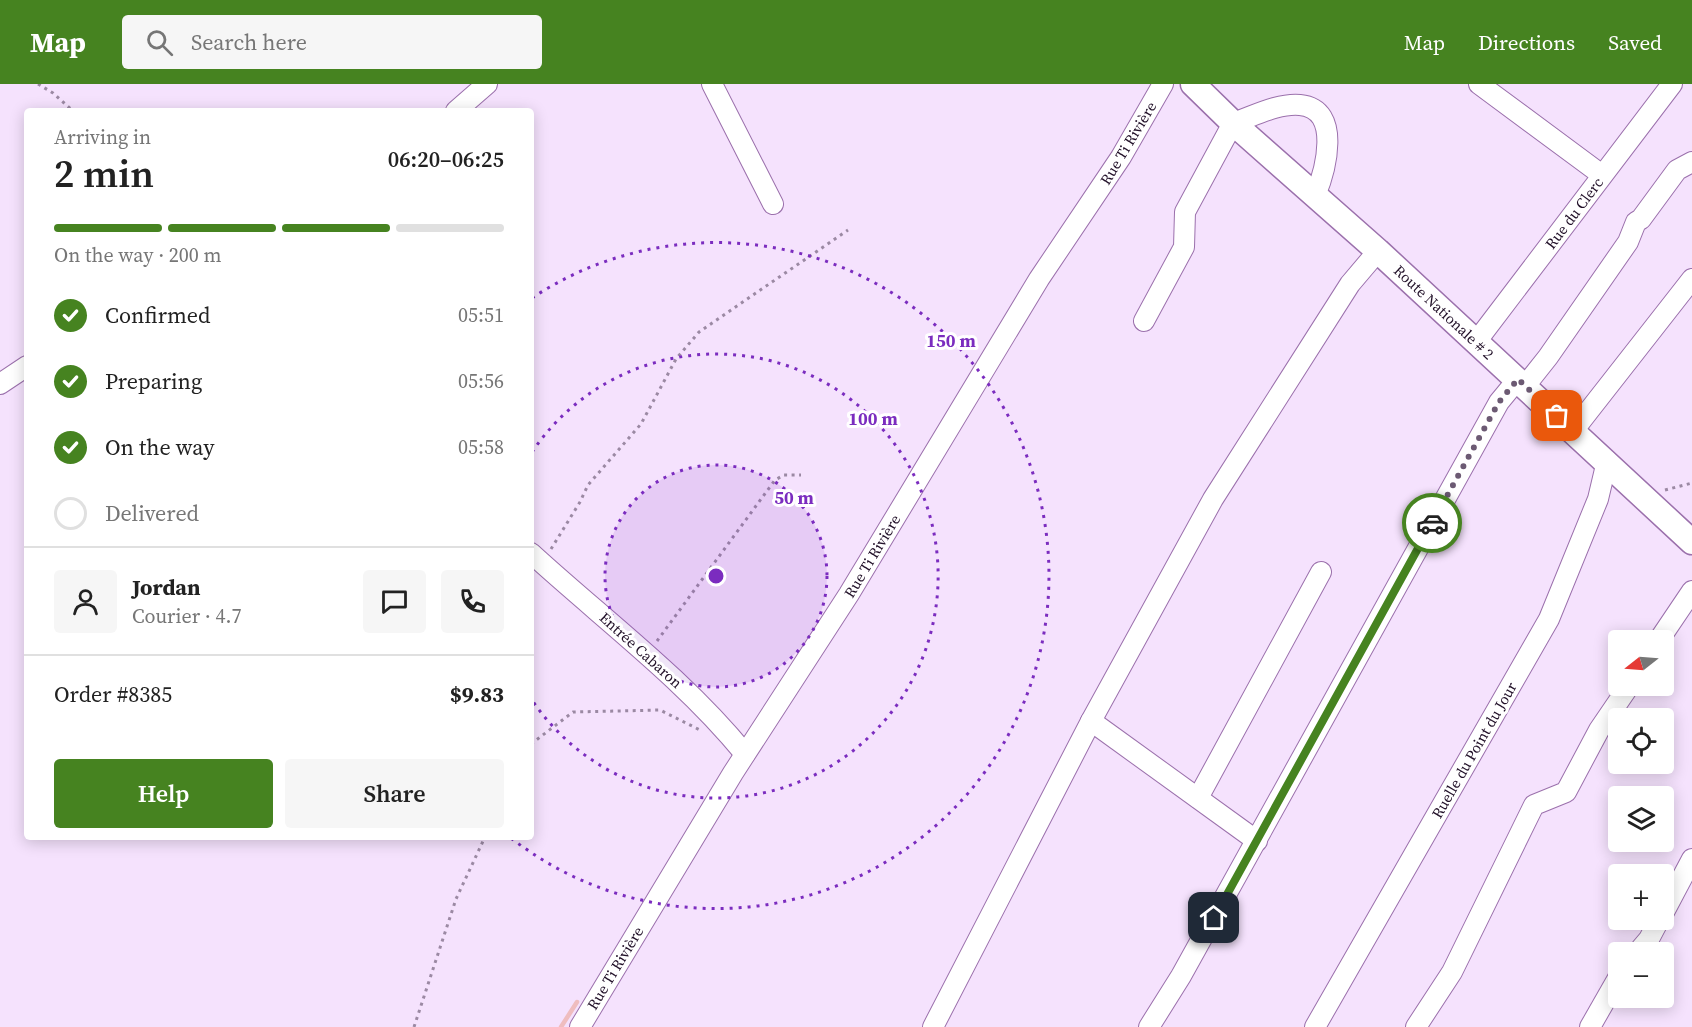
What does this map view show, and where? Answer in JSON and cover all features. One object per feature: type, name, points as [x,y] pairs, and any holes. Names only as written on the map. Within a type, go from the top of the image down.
[{"type":"main road","name":"Route Nationale # 2","points":[[1193,84],[1233,123],[1378,250],[1692,542]]},
{"type":"street","points":[[459,108],[487,84]]},
{"type":"street","points":[[712,84],[773,204]]},
{"type":"street","name":"Rue Ti Rivière","points":[[580,1027],[745,754],[849,594],[1038,279],[1121,157],[1163,84]]},
{"type":"street","points":[[1479,84],[1602,175]]},
{"type":"street","name":"Rue du Clerc","points":[[1476,342],[1672,84]]},
{"type":"street","points":[[1143,321],[1184,247],[1185,212],[1233,123],[1283,107],[1302,105],[1314,111],[1325,123],[1328,146],[1323,177],[1315,196]]},
{"type":"street","points":[[1149,1027],[1181,976],[1257,841],[1499,402],[1548,357],[1628,242],[1636,222],[1641,219],[1677,170],[1692,162]]},
{"type":"street","points":[[933,1027],[1091,721],[1213,499],[1350,285],[1378,250]]},
{"type":"street","points":[[1573,431],[1692,279]]},
{"type":"street","points":[[0,384],[24,368]]},
{"type":"street","name":"Ruelle du Point du Jour","points":[[1315,1027],[1549,619],[1598,499],[1608,462]]},
{"type":"street","name":"Entrée Cabaron","points":[[537,558],[647,654],[723,726],[745,754]]},
{"type":"street","points":[[1197,798],[1321,572]]},
{"type":"street","points":[[1666,630],[1692,591]]},
{"type":"street","points":[[1416,1027],[1452,972],[1534,805],[1566,792],[1599,730],[1622,696]]},
{"type":"street","points":[[1091,721],[1257,841]]},
{"type":"street","points":[[1674,893],[1692,859]]},
{"type":"street","points":[[1590,1027],[1608,996]]},
{"type":"path","points":[[38,84],[53,93],[69,108]]},
{"type":"path","points":[[537,558],[580,501],[588,485],[641,424],[676,358],[699,332],[848,230]]},
{"type":"path","points":[[647,654],[775,480],[784,475],[801,476]]},
{"type":"path","points":[[1647,500],[1664,490],[1692,483]]},
{"type":"path","points":[[534,742],[573,712],[660,710],[703,732]]},
{"type":"path","points":[[414,1027],[456,899],[484,840]]},
{"type":"waterway","points":[[561,1027],[577,1002]]},
{"type":"way so far","points":[[1432,523],[1499,402],[1518,379],[1557,416]]},
{"type":"route","points":[[1214,918],[1432,523]]}]
